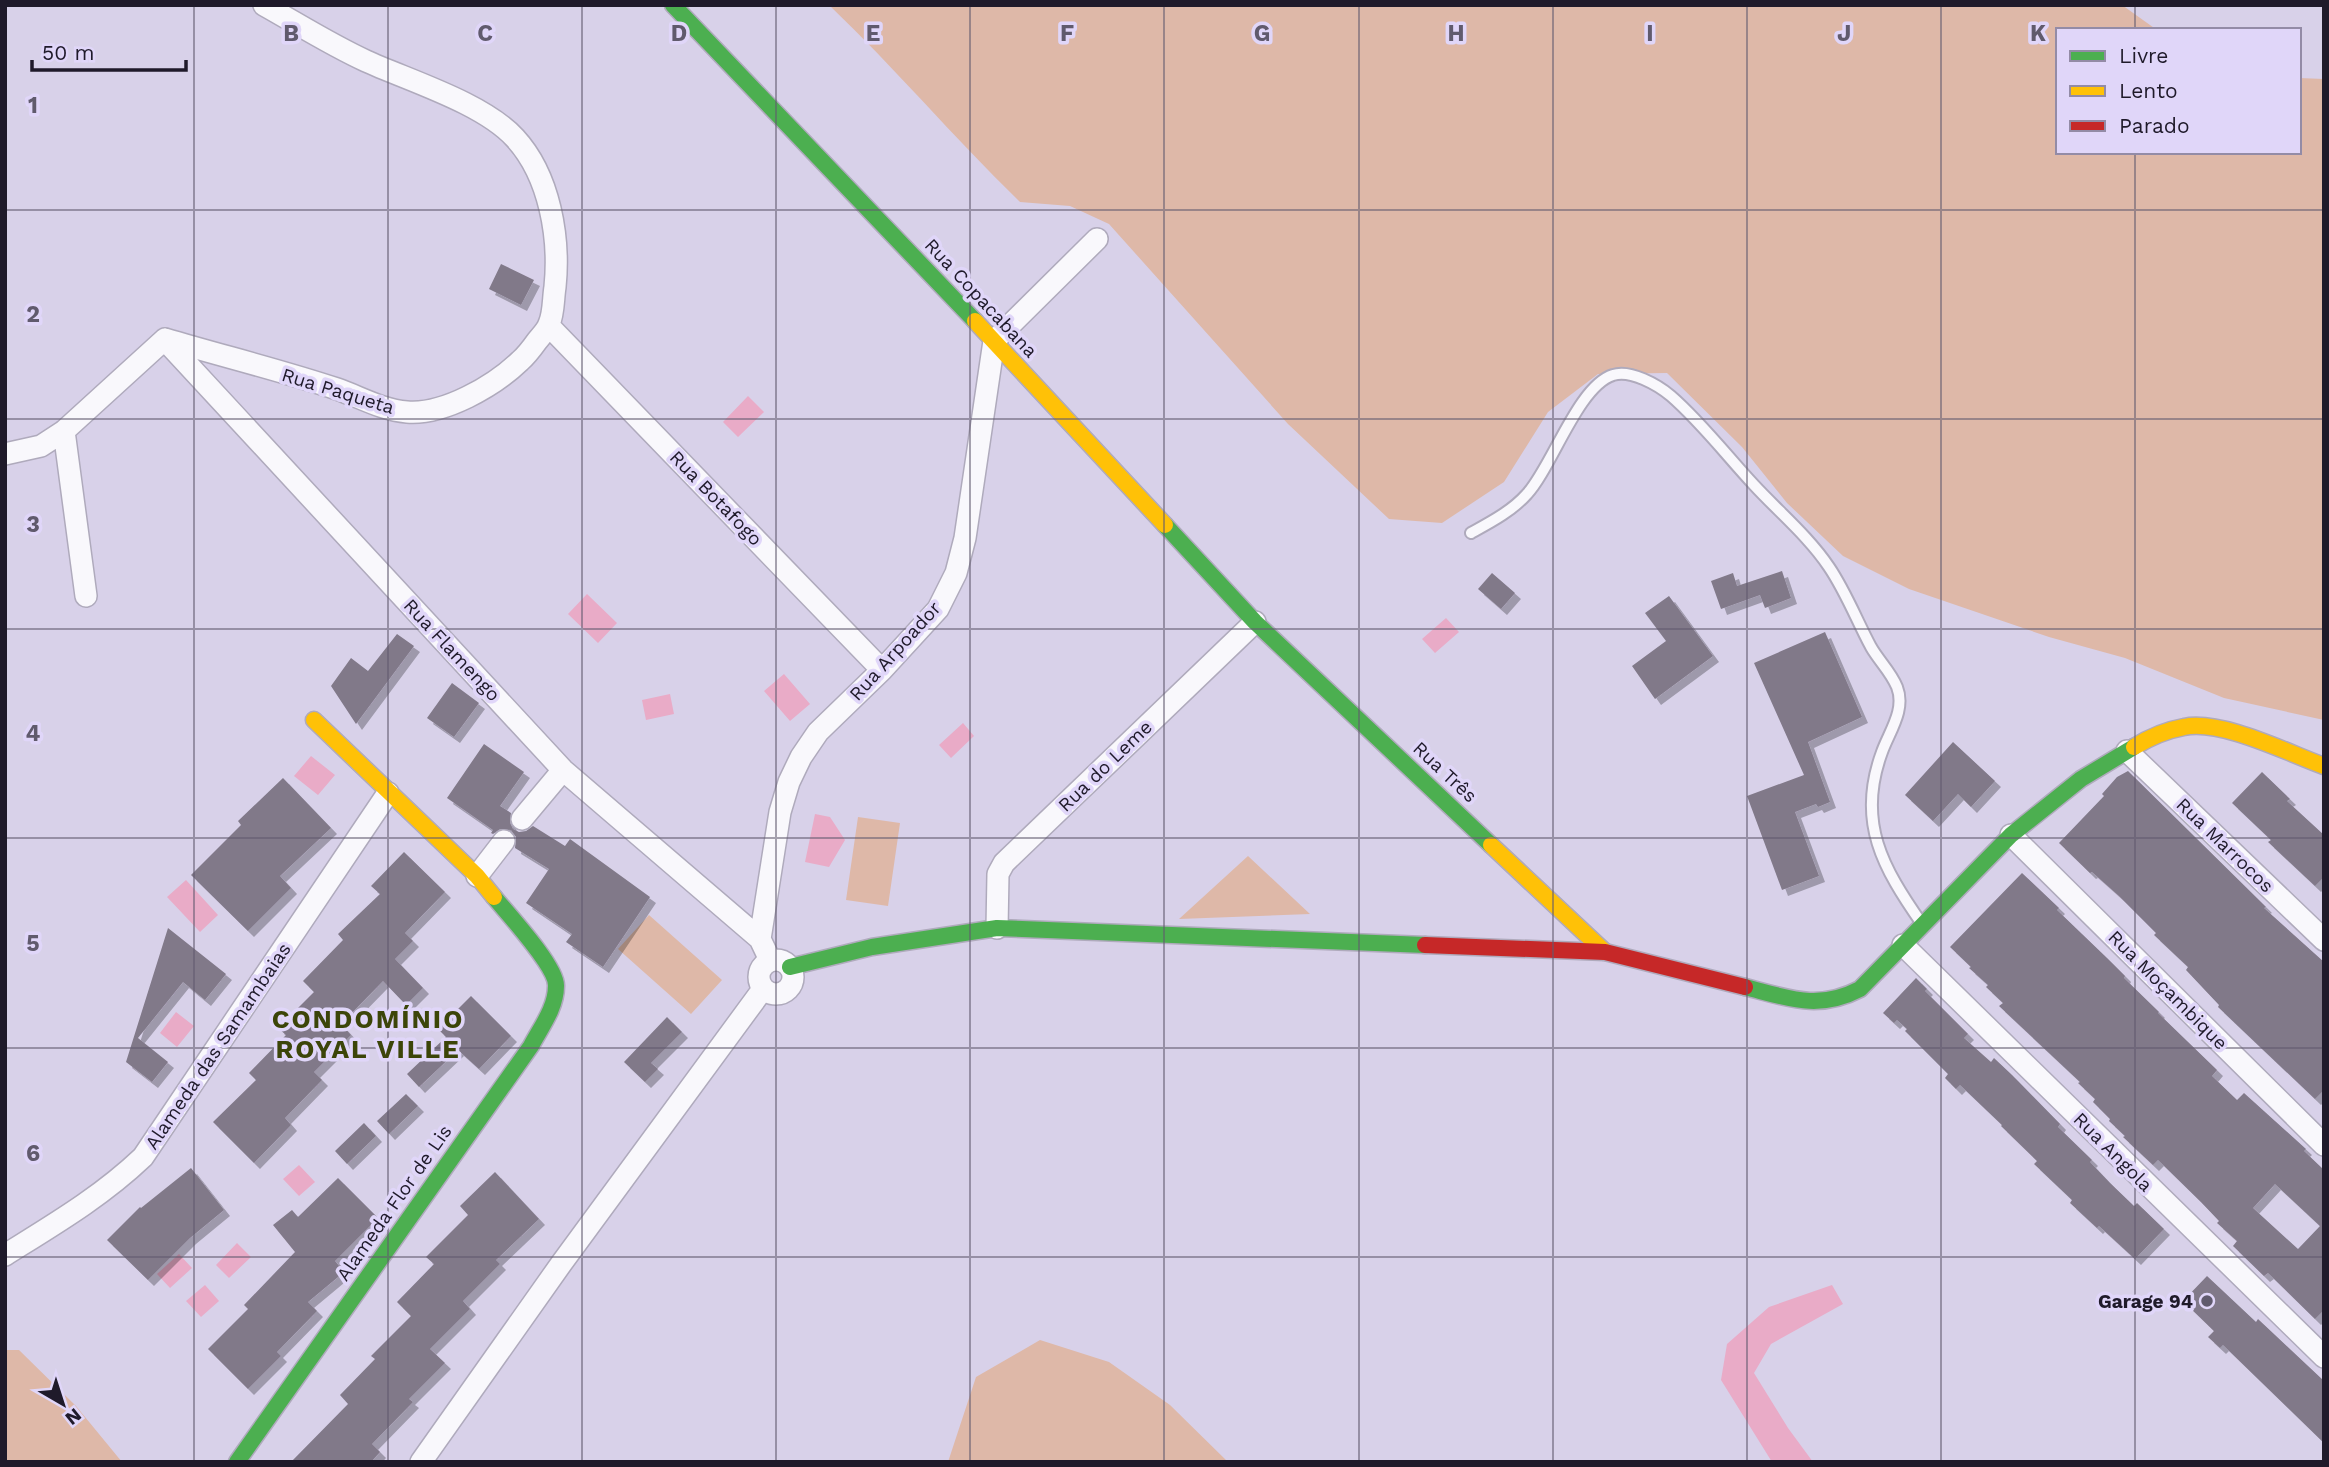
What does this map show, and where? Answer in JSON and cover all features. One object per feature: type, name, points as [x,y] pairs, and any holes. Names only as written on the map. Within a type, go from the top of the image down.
[{"type":"street","points":[[264,5],[363,60],[475,109],[497,121],[516,139],[543,187],[552,221],[556,278],[549,326]]},
{"type":"street","name":"Rua Copacabana","points":[[673,5],[994,341],[1255,622]]},
{"type":"street","points":[[994,341],[1097,239]]},
{"type":"street","name":"Rua Paqueta","points":[[165,339],[339,390],[375,405],[407,412],[426,411],[466,398],[495,381],[521,361],[549,326]]},
{"type":"street","name":"Rua Botafogo","points":[[549,326],[882,670]]},
{"type":"street","points":[[5,454],[41,446],[64,431],[165,339]]},
{"type":"street","name":"Rua Flamengo","points":[[165,339],[563,770],[760,939]]},
{"type":"street","name":"Rua Arpoador","points":[[760,939],[780,812],[800,757],[818,733],[882,670],[938,609],[956,573],[965,538],[994,341]]},
{"type":"street","points":[[64,431],[86,596]]},
{"type":"street","name":"Rua do Leme","points":[[997,928],[998,874],[1003,863],[1255,622]]},
{"type":"street","name":"Rua Três","points":[[1255,622],[1605,951]]},
{"type":"street","points":[[314,720],[477,876],[504,841]]},
{"type":"street","points":[[760,939],[780,964],[792,972],[792,983],[784,992],[773,994],[763,989],[760,984],[761,967],[780,964],[872,947],[997,928],[1605,951],[1814,1003],[1836,1000],[1860,989],[2011,835],[2081,779],[2150,737],[2186,726],[2207,726],[2227,730],[2324,766]]},
{"type":"street","name":"Rua Marrocos","points":[[2126,751],[2324,940]]},
{"type":"street","points":[[522,819],[563,770]]},
{"type":"street","name":"Alameda das Samambaias","points":[[5,1255],[118,1181],[143,1157],[388,793]]},
{"type":"street","name":"Rua Moçambique","points":[[2011,835],[2324,1145]]},
{"type":"street","name":"Alameda Flor de Lis","points":[[237,1462],[531,1046],[553,1005],[557,983],[546,961],[477,876]]},
{"type":"street","name":"Rua Angola","points":[[1903,945],[2324,1357]]},
{"type":"street","points":[[421,1462],[561,1264],[763,989]]},
{"type":"lane","points":[[1471,533],[1506,513],[1528,493],[1577,409],[1610,375],[1634,376],[1669,395],[1829,567],[1873,650],[1898,689],[1900,706],[1874,776],[1874,831],[1887,869],[1922,924]]},
{"type":"shaded area","points":[[829,5],[2122,5],[2154,28],[2056,28],[2056,154],[2301,154],[2301,78],[2324,79],[2324,720],[2224,698],[2125,658],[2049,637],[1909,589],[1843,556],[1787,503],[1742,447],[1667,373],[1598,374],[1548,412],[1504,482],[1442,523],[1389,519],[1288,424],[1109,224],[1070,206],[1020,202]]},
{"type":"shaded area","points":[[748,396],[764,412],[738,437],[723,422]]},
{"type":"shaded area","points":[[587,594],[617,623],[598,643],[568,614]]},
{"type":"shaded area","points":[[1446,618],[1459,632],[1435,653],[1422,639]]},
{"type":"shaded area","points":[[784,674],[810,704],[790,721],[764,691]]},
{"type":"shaded area","points":[[670,694],[674,714],[646,720],[642,700]]},
{"type":"shaded area","points":[[963,723],[974,736],[951,758],[939,745]]},
{"type":"shaded area","points":[[311,756],[335,775],[318,795],[294,776]]},
{"type":"shaded area","points":[[815,814],[830,817],[845,840],[829,867],[805,862]]},
{"type":"shaded area","points":[[858,817],[900,823],[888,906],[846,900]]},
{"type":"shaded area","points":[[1248,856],[1310,914],[1179,919]]},
{"type":"shaded area","points":[[186,880],[218,915],[200,932],[167,897]]},
{"type":"shaded area","points":[[649,915],[722,980],[691,1014],[618,949]]},
{"type":"shaded area","points":[[176,1012],[194,1026],[177,1047],[160,1033]]},
{"type":"shaded area","points":[[299,1165],[315,1182],[299,1196],[283,1179]]},
{"type":"shaded area","points":[[237,1243],[251,1257],[229,1278],[216,1265]]},
{"type":"shaded area","points":[[179,1254],[192,1268],[170,1288],[157,1274]]},
{"type":"shaded area","points":[[205,1285],[219,1301],[201,1317],[186,1301]]},
{"type":"shaded area","points":[[1832,1285],[1843,1304],[1771,1344],[1754,1373],[1813,1462],[1772,1462],[1721,1380],[1727,1344],[1769,1307]]},
{"type":"shaded area","points":[[1040,1340],[1109,1362],[1170,1405],[1228,1462],[948,1462],[976,1377]]},
{"type":"shaded area","points":[[5,1350],[19,1350],[76,1406],[122,1462],[5,1462]]},
{"type":"building","points":[[501,264],[534,280],[521,305],[489,289]]},
{"type":"building","points":[[1782,571],[1791,598],[1765,608],[1760,595],[1721,609],[1711,581],[1733,573],[1737,586]]},
{"type":"building","points":[[1492,573],[1515,593],[1501,609],[1478,589]]},
{"type":"building","points":[[1669,596],[1713,656],[1655,699],[1632,666],[1666,641],[1645,613]]},
{"type":"building","points":[[1825,632],[1862,717],[1808,742],[1830,802],[1795,812],[1819,876],[1782,890],[1747,796],[1804,775],[1754,663]]},
{"type":"building","points":[[397,634],[414,646],[356,724],[331,686],[351,658],[368,671]]},
{"type":"building","points":[[452,683],[479,703],[454,737],[427,718]]},
{"type":"building","points":[[1953,742],[1995,781],[1971,807],[1958,794],[1933,821],[1905,795]]},
{"type":"building","points":[[484,744],[524,772],[500,806],[511,813],[510,823],[513,829],[526,831],[533,826],[565,846],[570,839],[650,897],[603,967],[566,942],[572,934],[526,903],[549,869],[515,848],[516,837],[511,830],[500,829],[491,833],[493,830],[447,798]]},
{"type":"building","points":[[2128,771],[2266,907],[2264,908],[2324,962],[2324,1090],[2315,1099],[2218,1007],[2186,970],[2188,967],[2119,896],[2059,843],[2104,796],[2102,794],[2117,777]]},
{"type":"building","points":[[2262,772],[2290,799],[2287,801],[2324,835],[2324,877],[2315,886],[2268,842],[2271,840],[2232,803]]},
{"type":"building","points":[[283,778],[331,828],[280,876],[291,888],[248,931],[191,875],[241,825],[238,821]]},
{"type":"building","points":[[404,852],[445,892],[405,933],[413,941],[395,959],[423,988],[406,1005],[383,981],[341,1024],[351,1035],[314,1072],[322,1080],[285,1118],[291,1125],[254,1163],[213,1122],[256,1080],[249,1073],[286,1035],[278,1028],[314,992],[303,981],[343,940],[338,934],[380,894],[371,886]]},
{"type":"building","points":[[2022,873],[2059,908],[2057,910],[2217,1070],[2212,1076],[2237,1100],[2244,1093],[2306,1149],[2304,1151],[2324,1170],[2324,1310],[2315,1319],[2268,1273],[2264,1276],[2233,1246],[2237,1241],[2217,1223],[2219,1221],[2158,1160],[2153,1165],[2123,1137],[2125,1136],[2093,1102],[2095,1099],[2078,1083],[2080,1082],[1999,1006],[2003,1003],[1950,947]],"holes":[[[2275,1184],[2320,1226],[2298,1249],[2253,1208]]]},
{"type":"building","points":[[168,928],[226,974],[205,1000],[183,982],[138,1038],[168,1062],[152,1082],[126,1062]]},
{"type":"building","points":[[1916,978],[1927,989],[1925,991],[1968,1034],[1964,1038],[1991,1062],[1994,1058],[2012,1075],[2060,1124],[2058,1127],[2092,1160],[2090,1162],[2110,1183],[2134,1206],[2137,1203],[2164,1229],[2135,1259],[2070,1203],[2072,1200],[2034,1164],[2037,1161],[2002,1125],[1960,1085],[1956,1089],[1945,1078],[1948,1074],[1905,1031],[1907,1029],[1897,1020],[1894,1023],[1883,1013]]},
{"type":"building","points":[[471,996],[511,1036],[479,1069],[458,1050],[419,1087],[407,1074],[446,1037],[438,1029]]},
{"type":"building","points":[[667,1017],[682,1032],[651,1063],[658,1069],[645,1082],[624,1062]]},
{"type":"building","points":[[406,1094],[418,1106],[389,1134],[377,1121]]},
{"type":"building","points":[[364,1123],[376,1136],[347,1164],[335,1151]]},
{"type":"building","points":[[191,1168],[224,1210],[190,1238],[148,1280],[107,1240],[140,1207]]},
{"type":"building","points":[[495,1172],[539,1219],[496,1260],[500,1264],[463,1301],[470,1309],[430,1349],[445,1363],[409,1399],[413,1402],[372,1444],[380,1452],[371,1462],[291,1462],[348,1404],[340,1395],[375,1359],[371,1356],[411,1316],[397,1302],[434,1264],[426,1257],[468,1215],[460,1206]]},
{"type":"building","points":[[338,1178],[378,1218],[335,1261],[344,1272],[308,1302],[317,1311],[277,1352],[281,1356],[248,1389],[208,1349],[248,1309],[244,1305],[295,1252],[273,1225],[292,1210],[298,1217]]},
{"type":"building","points":[[2207,1276],[2324,1381],[2324,1443],[2223,1345],[2220,1348],[2208,1337],[2214,1331],[2183,1301]]},
{"type":"traffic: fast","points":[[673,5],[975,321]]},
{"type":"traffic: fast","points":[[1165,525],[1255,622],[1491,845]]},
{"type":"traffic: fast","points":[[1745,987],[1789,998],[1816,1001],[1845,996],[1860,989],[2011,835],[2081,779],[2134,747]]},
{"type":"traffic: fast","points":[[237,1462],[531,1046],[551,1010],[556,986],[549,966],[494,897]]},
{"type":"traffic: fast","points":[[790,967],[872,947],[997,928],[1425,945]]},
{"type":"traffic: slow","points":[[975,321],[1165,525]]},
{"type":"traffic: slow","points":[[314,720],[477,876],[494,897]]},
{"type":"traffic: slow","points":[[2134,747],[2165,732],[2199,726],[2235,732],[2324,766]]},
{"type":"traffic: slow","points":[[1491,845],[1605,952]]},
{"type":"traffic: jam","points":[[1425,945],[1605,952],[1745,987]]},
{"type":"place","name":"Garage 94","points":[[2207,1301]]},
{"type":"district","name":"CONDOMÍNIO ROYAL VILLE","points":[[368,1034]]}]
